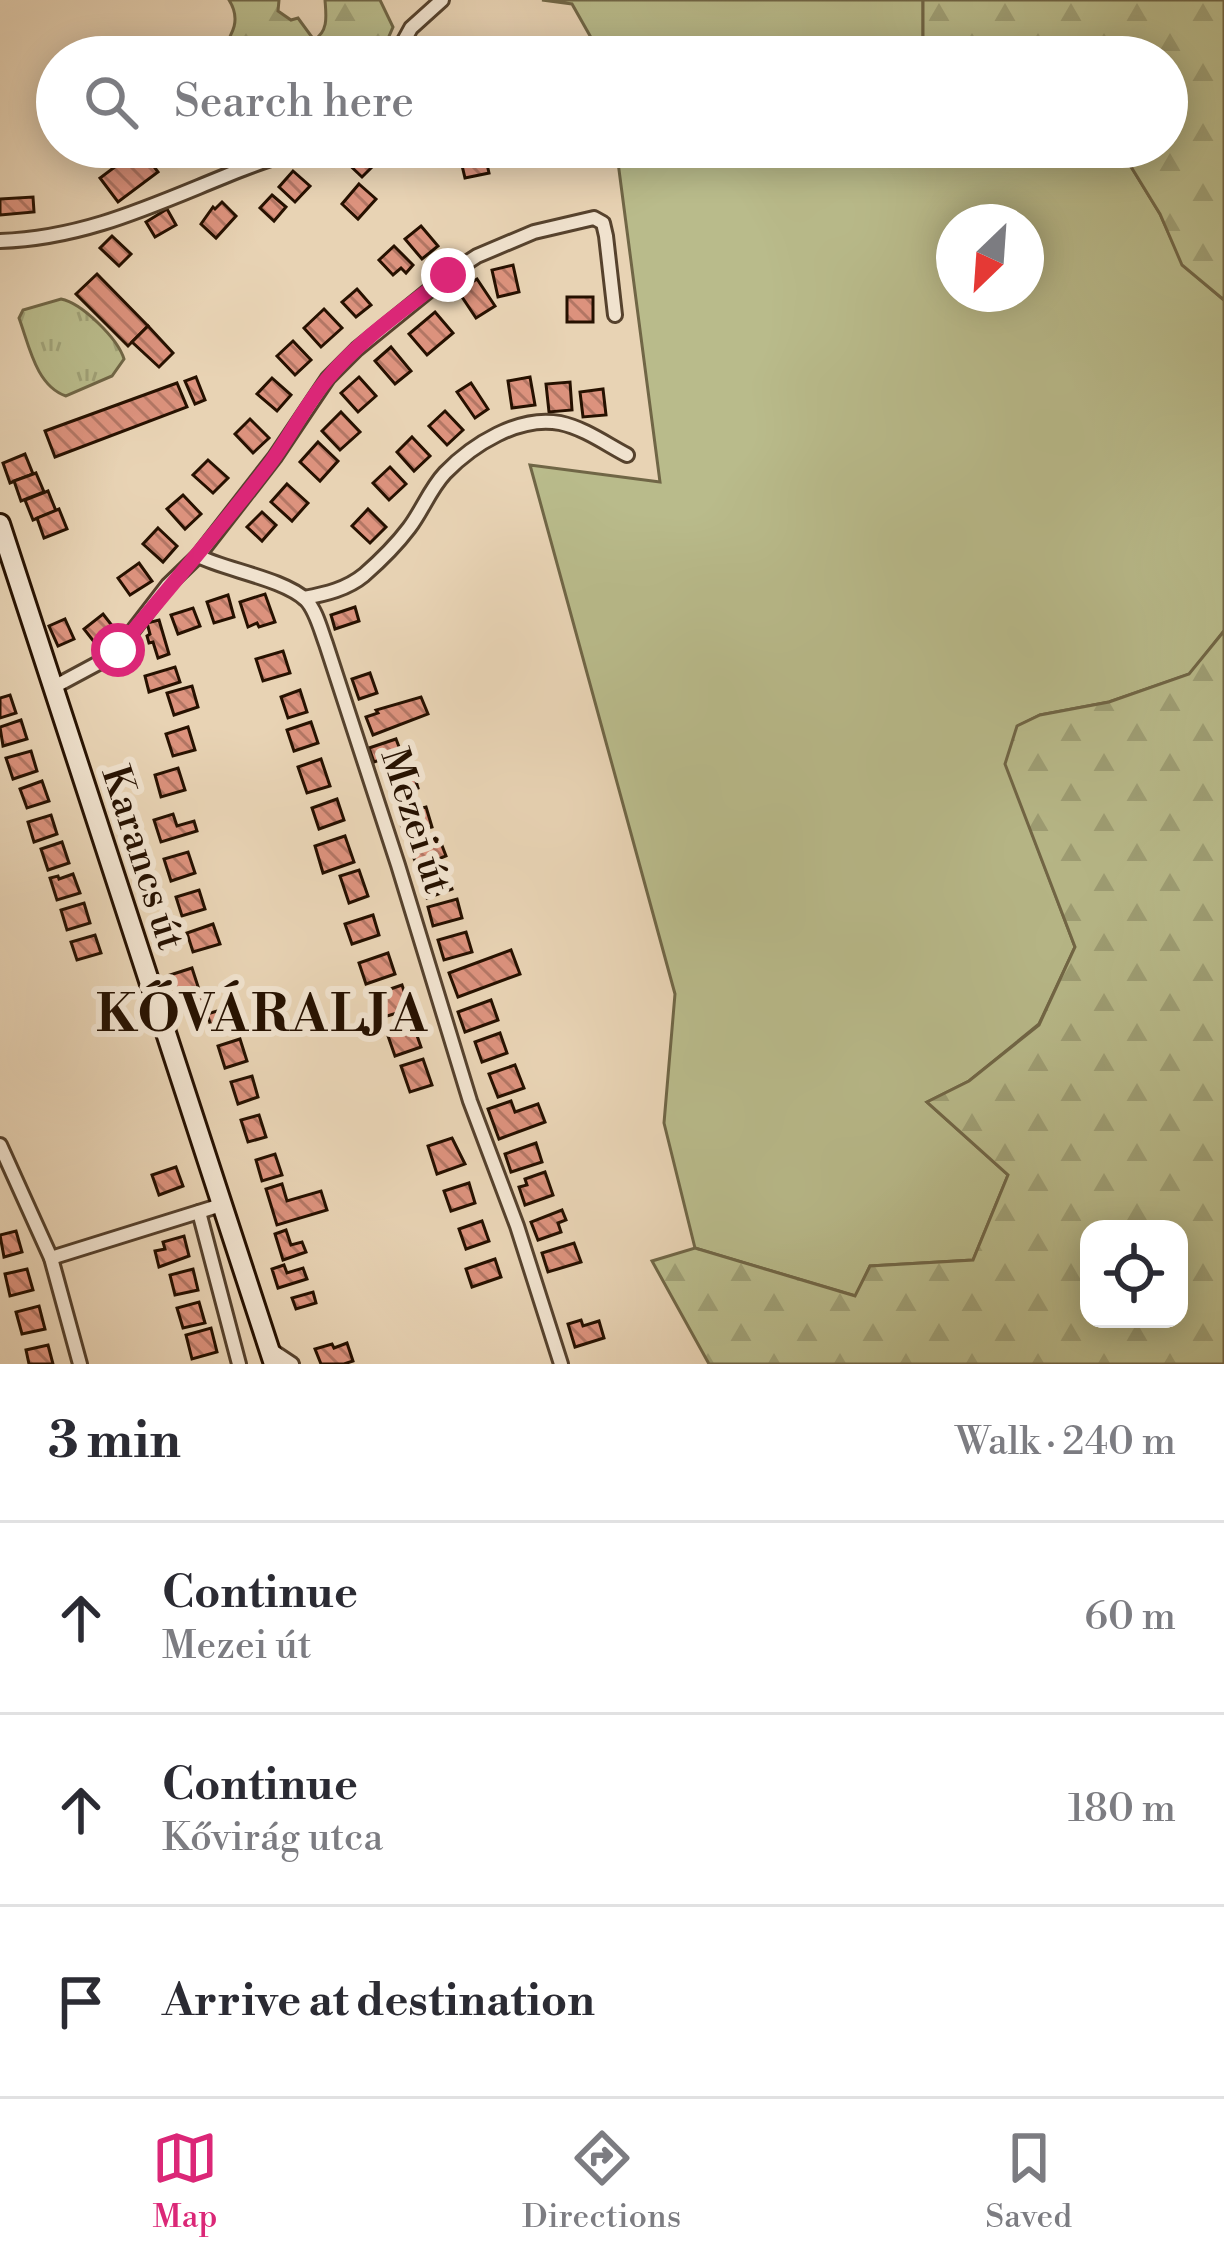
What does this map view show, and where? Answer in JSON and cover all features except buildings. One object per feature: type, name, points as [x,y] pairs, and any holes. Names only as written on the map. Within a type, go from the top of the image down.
[{"type":"main road","name":"Karancs út","points":[[0,524],[271,1356]]},
{"type":"street","points":[[407,36],[442,0]]},
{"type":"street","points":[[0,241],[97,226],[245,168]]},
{"type":"street","points":[[52,688],[118,650],[275,457],[328,378],[402,312],[477,256],[534,232],[599,220],[604,223],[615,315]]},
{"type":"street","points":[[198,556],[304,598],[332,593],[361,578],[408,529],[442,476],[507,430],[560,423],[627,455]]},
{"type":"street","name":"Mezei út","points":[[304,598],[326,644],[470,1101],[561,1364]]},
{"type":"street","points":[[0,1145],[51,1258],[80,1364]]},
{"type":"street","points":[[51,1258],[221,1205]]},
{"type":"street","points":[[199,1212],[239,1364]]},
{"type":"street","name":"Karancs út","points":[[271,1356],[292,1364]]},
{"type":"green space","points":[[229,0],[279,0],[278,11],[291,20],[298,18],[311,36],[230,36],[233,8]]},
{"type":"green space","points":[[325,0],[380,0],[393,27],[389,36],[319,36],[326,17]]},
{"type":"green space","points":[[542,0],[923,0],[923,36],[590,36],[572,4]]},
{"type":"green space","points":[[923,0],[1224,0],[1224,300],[1182,265],[1160,214],[1132,168],[1188,168],[1188,36],[923,36]]},
{"type":"green space","points":[[619,168],[1132,168],[1183,265],[1224,300],[1224,631],[1190,674],[1109,702],[1040,715],[1018,726],[1006,764],[1075,947],[1039,1024],[969,1081],[927,1102],[1008,1175],[973,1260],[870,1266],[856,1296],[695,1248],[664,1123],[675,994],[530,465],[660,482]]},
{"type":"green space","points":[[61,299],[98,323],[124,359],[112,376],[66,396],[41,374],[19,318],[23,310]]},
{"type":"green space","points":[[1224,631],[1224,1364],[709,1364],[652,1261],[695,1248],[855,1296],[870,1266],[973,1260],[1008,1175],[927,1102],[969,1081],[1039,1025],[1075,947],[1005,764],[1017,726],[1040,715],[1109,702],[1189,674]]},
{"type":"district","name":"KŐVÁRALJA","points":[[263,1016]]},
{"type":"route","points":[[118,650],[275,457],[328,378],[448,275]]}]
